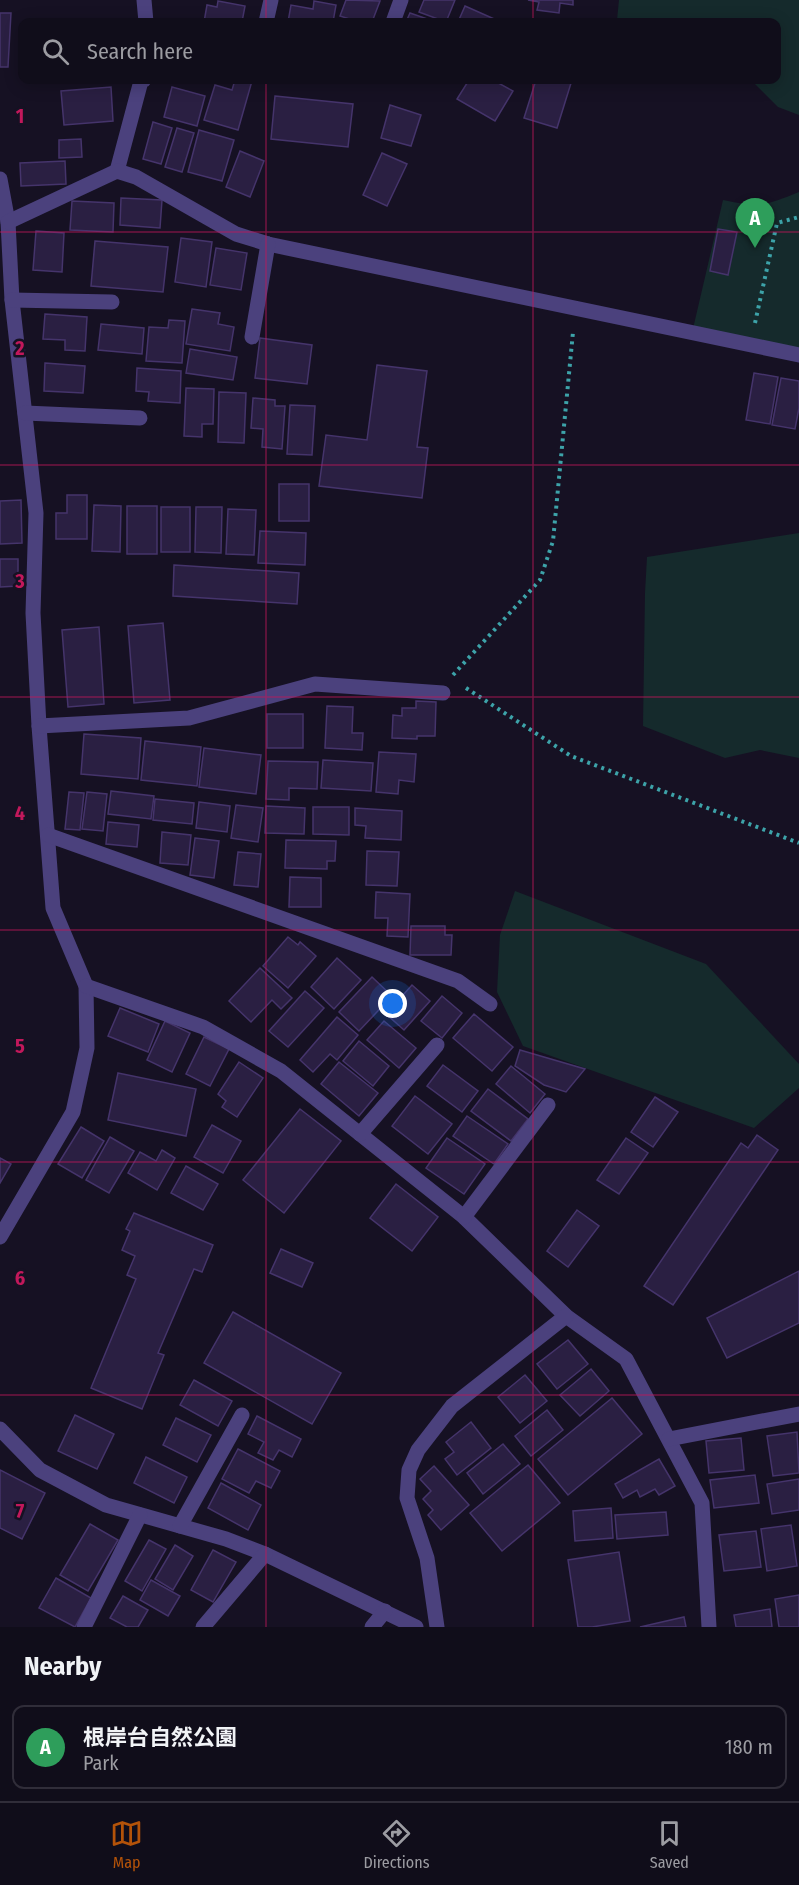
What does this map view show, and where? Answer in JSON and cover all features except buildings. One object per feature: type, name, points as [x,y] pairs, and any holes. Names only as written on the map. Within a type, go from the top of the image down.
[{"type":"street","points":[[144,0],[146,18]]},
{"type":"street","points":[[267,18],[271,0]]},
{"type":"street","points":[[394,18],[401,0]]},
{"type":"street","points":[[117,171],[140,84]]},
{"type":"street","points":[[8,222],[117,171],[136,177],[236,234],[268,244],[799,355]]},
{"type":"street","points":[[0,179],[8,222],[12,300],[36,513],[33,613],[53,908],[86,986],[87,1048],[73,1112],[0,1237]]},
{"type":"street","points":[[252,337],[268,244]]},
{"type":"street","points":[[12,300],[112,302]]},
{"type":"street","points":[[25,413],[140,418]]},
{"type":"street","points":[[39,726],[189,718],[315,684],[443,693]]},
{"type":"street","points":[[48,835],[458,981],[490,1004]]},
{"type":"street","points":[[86,986],[203,1027],[281,1071],[464,1217],[566,1316],[626,1359],[702,1503],[709,1627]]},
{"type":"street","points":[[360,1134],[437,1045]]},
{"type":"street","points":[[464,1217],[548,1105]]},
{"type":"street","points":[[437,1627],[427,1558],[407,1498],[409,1470],[418,1450],[452,1406],[566,1316]]},
{"type":"street","points":[[669,1439],[799,1414]]},
{"type":"street","points":[[180,1526],[242,1415]]},
{"type":"street","points":[[0,1429],[40,1470],[106,1505],[226,1539],[265,1554],[416,1627]]},
{"type":"street","points":[[84,1627],[140,1515]]},
{"type":"street","points":[[203,1627],[265,1554]]},
{"type":"street","points":[[372,1627],[385,1611]]},
{"type":"path","points":[[765,327],[754,325],[777,223],[799,217]]},
{"type":"path","points":[[443,693],[444,685],[450,678],[540,580],[553,541],[575,308]]},
{"type":"path","points":[[450,678],[571,756],[799,843]]},
{"type":"green space","points":[[619,0],[799,0],[799,115],[778,107],[755,84],[781,84],[781,18],[617,18]]},
{"type":"green space","points":[[799,192],[799,355],[692,333],[723,200],[754,205],[778,200]]},
{"type":"green space","points":[[799,533],[799,758],[760,750],[725,758],[643,726],[647,557]]},
{"type":"green space","points":[[515,891],[706,964],[799,1064],[799,1088],[754,1128],[523,1046],[497,992],[500,935]]},
{"type":"place","name":"根岸台自然公園","points":[[755,248]]}]
